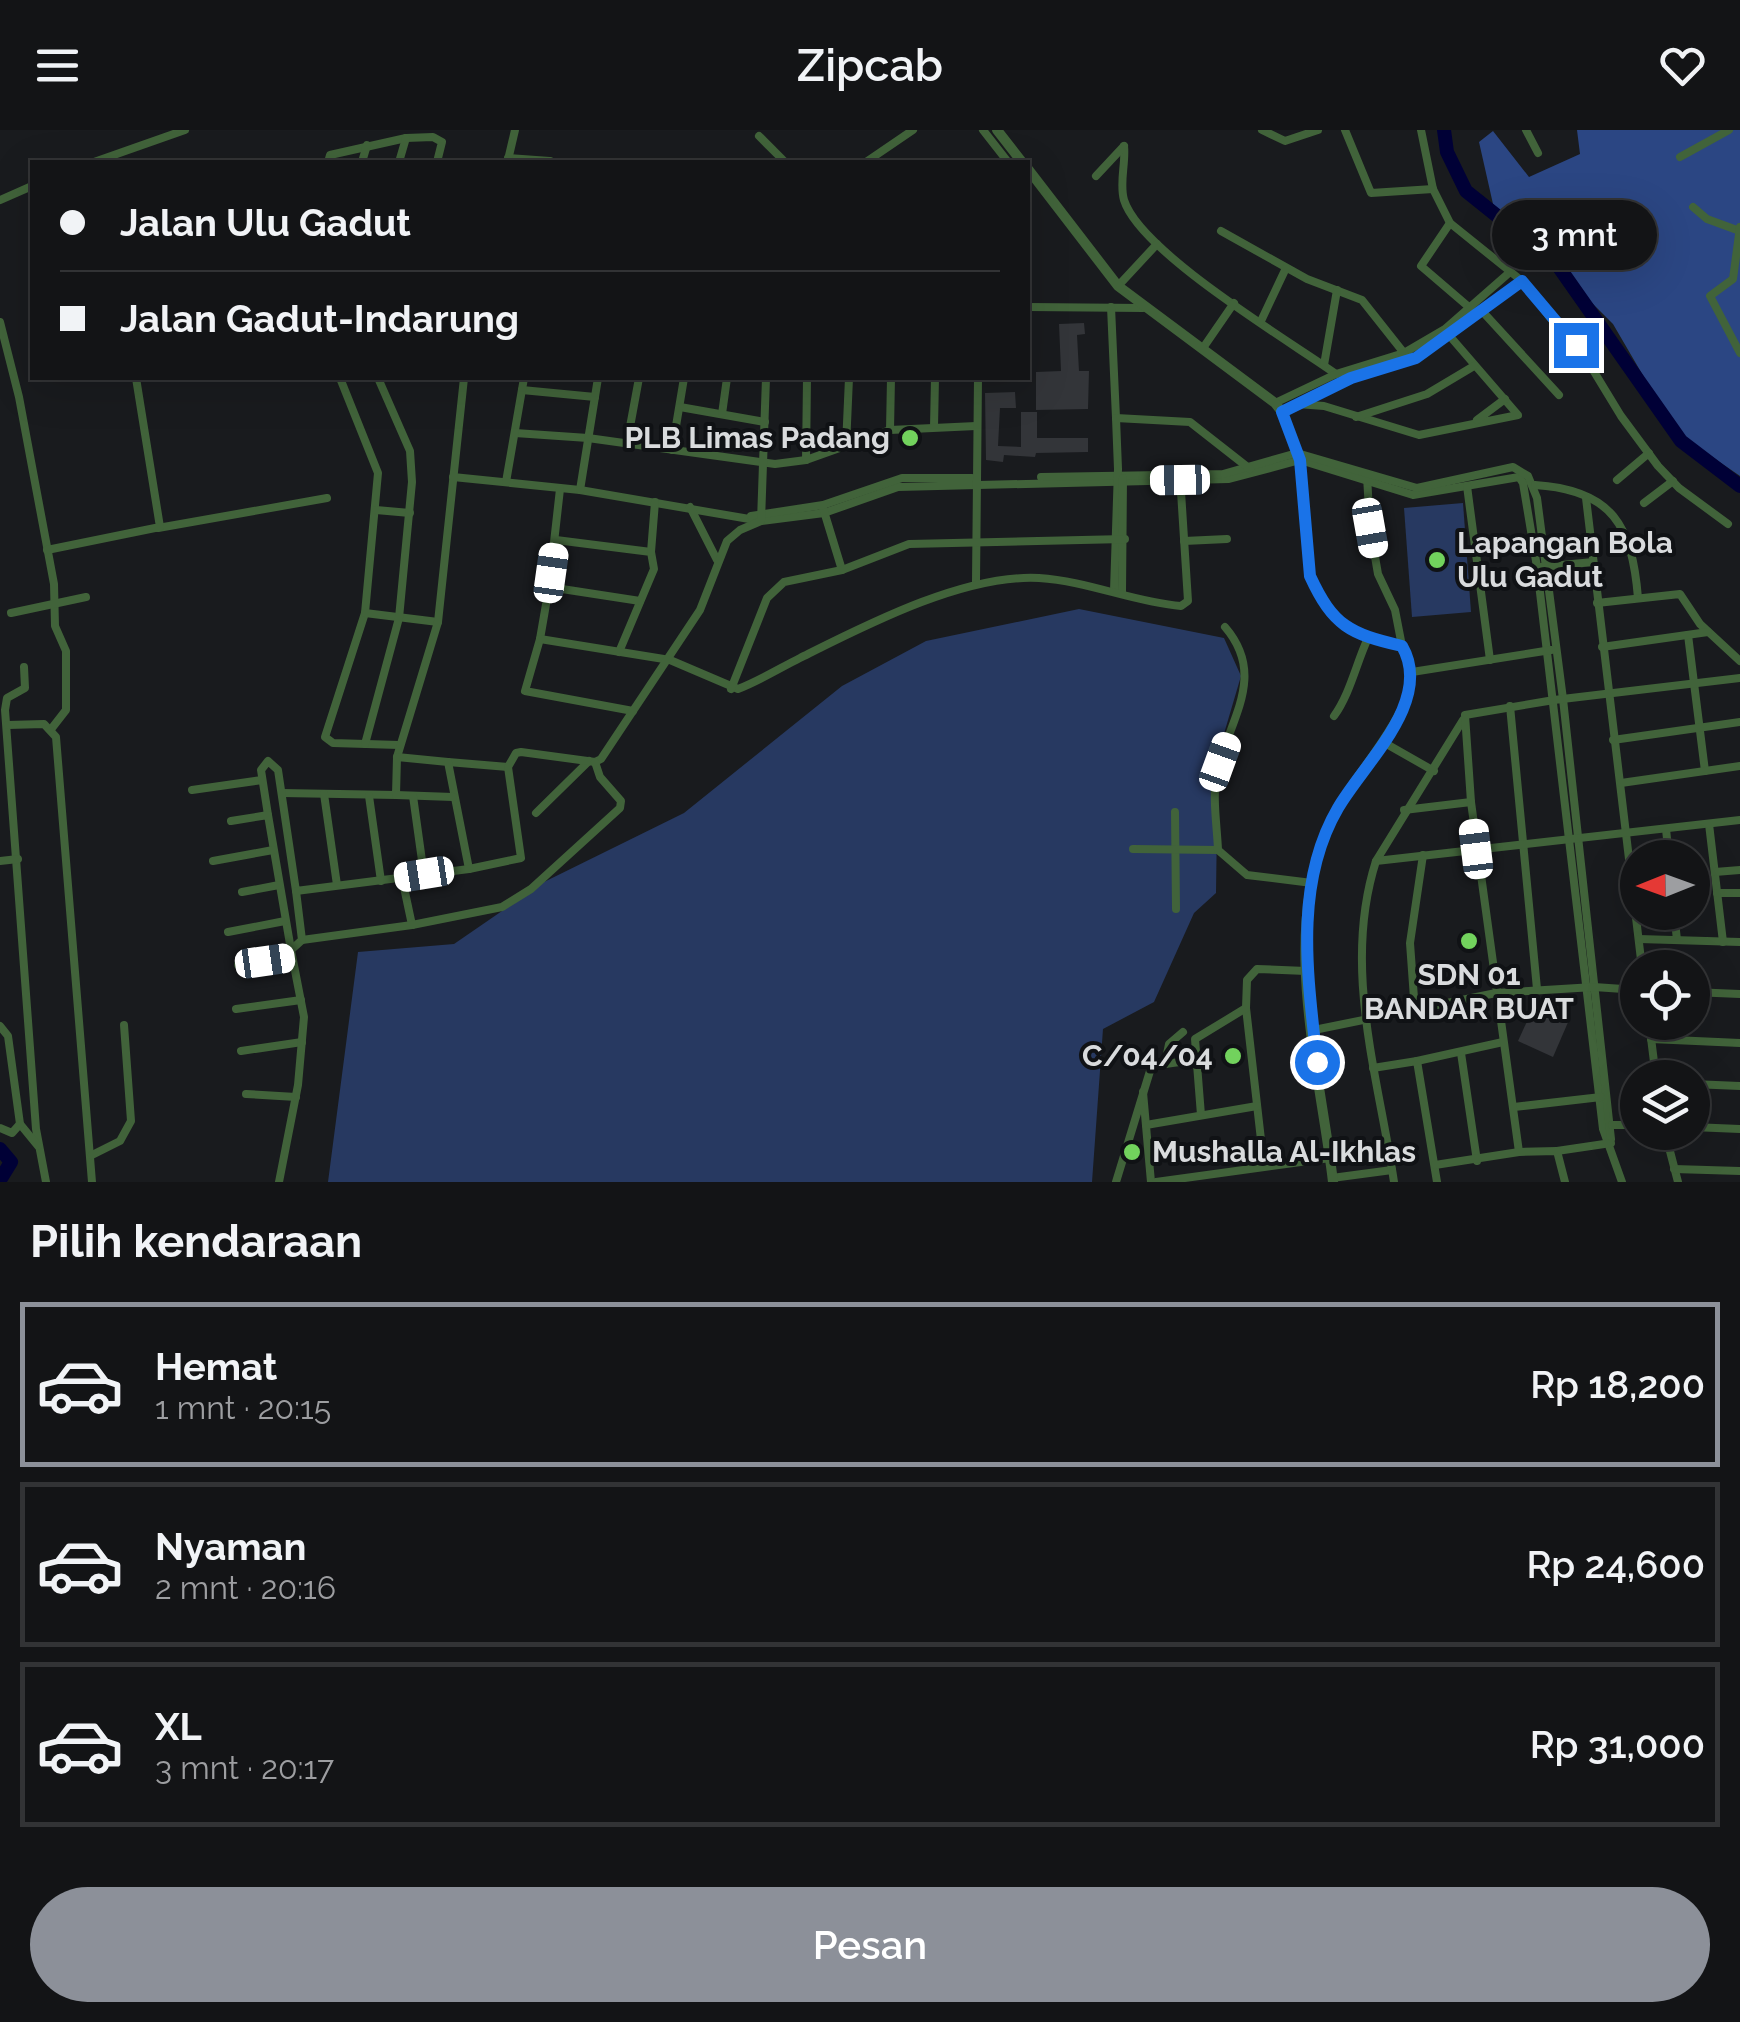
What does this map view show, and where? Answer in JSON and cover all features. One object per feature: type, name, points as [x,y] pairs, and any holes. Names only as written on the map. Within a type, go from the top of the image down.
[{"type":"street","points":[[508,160],[515,130]]},
{"type":"street","points":[[869,160],[913,130]]},
{"type":"street","points":[[984,130],[1006,160]]},
{"type":"street","points":[[996,130],[1020,160]]},
{"type":"street","points":[[1262,130],[1285,141],[1318,130]]},
{"type":"street","points":[[1345,130],[1370,194],[1433,189]]},
{"type":"street","points":[[1421,130],[1433,189],[1450,223],[1522,281],[1566,338],[1582,352],[1649,453],[1673,481],[1728,524]]},
{"type":"street","points":[[1526,130],[1538,154]]},
{"type":"street","points":[[1680,157],[1729,130]]},
{"type":"street","points":[[99,160],[179,131]]},
{"type":"street","points":[[759,136],[783,160]]},
{"type":"street","points":[[400,160],[406,138]]},
{"type":"street","points":[[318,158],[330,159],[367,145],[406,138],[440,140],[438,160]]},
{"type":"street","points":[[363,160],[367,145]]},
{"type":"street","points":[[1096,176],[1124,146],[1122,194],[1126,206],[1157,244],[1196,278],[1336,374]]},
{"type":"street","points":[[1030,172],[1118,286],[1278,407],[1299,456],[1310,576],[1333,615],[1346,628],[1402,646]]},
{"type":"street","points":[[0,200],[30,187]]},
{"type":"street","points":[[1693,207],[1707,219],[1739,228],[1733,278],[1710,296],[1740,353]]},
{"type":"street","points":[[1450,223],[1421,266],[1470,308]]},
{"type":"street","points":[[1221,230],[1286,268],[1369,305],[1404,354]]},
{"type":"street","points":[[1118,286],[1157,244]]},
{"type":"street","points":[[1260,321],[1286,268]]},
{"type":"street","points":[[1278,407],[1336,374],[1404,354],[1435,336],[1510,272]]},
{"type":"street","points":[[1297,404],[1351,378],[1416,358],[1522,281]]},
{"type":"street","points":[[1324,365],[1336,290]]},
{"type":"street","points":[[1203,348],[1234,303]]},
{"type":"street","points":[[1030,307],[1143,308]]},
{"type":"street","points":[[1111,308],[1119,476],[1118,592]]},
{"type":"street","points":[[1482,310],[1559,395]]},
{"type":"street","points":[[0,322],[11,358],[47,550],[56,626],[67,663],[66,710],[52,728]]},
{"type":"street","points":[[1278,407],[1324,406],[1419,435],[1518,415],[1448,334]]},
{"type":"street","points":[[1356,417],[1427,394],[1474,366]]},
{"type":"street","points":[[136,380],[159,514],[158,528]]},
{"type":"street","points":[[341,380],[376,467],[376,510],[365,613],[325,734],[334,744],[400,745]]},
{"type":"street","points":[[365,744],[399,618],[410,513],[412,460],[379,380]]},
{"type":"street","points":[[396,795],[397,757],[438,622],[464,380]]},
{"type":"street","points":[[506,482],[524,380]]},
{"type":"street","points":[[580,490],[598,380]]},
{"type":"street","points":[[627,443],[639,380]]},
{"type":"street","points":[[672,450],[684,380]]},
{"type":"street","points":[[722,414],[728,380]]},
{"type":"street","points":[[761,518],[766,380]]},
{"type":"street","points":[[806,460],[807,380]]},
{"type":"street","points":[[846,446],[849,380]]},
{"type":"street","points":[[890,430],[892,380]]},
{"type":"street","points":[[934,428],[935,380]]},
{"type":"street","points":[[976,582],[978,380]]},
{"type":"street","points":[[522,390],[595,397]]},
{"type":"street","points":[[1473,423],[1505,399]]},
{"type":"street","points":[[680,406],[765,422]]},
{"type":"street","points":[[1116,418],[1181,421],[1199,426],[1251,471]]},
{"type":"street","points":[[515,432],[627,443],[762,464],[806,460],[890,430],[976,426]]},
{"type":"street","points":[[1617,480],[1649,453]]},
{"type":"street","points":[[453,477],[580,490],[761,518],[823,509],[902,478],[1229,479],[1299,456],[1413,495],[1512,467],[1521,470],[1535,485],[1604,1129],[1622,1182]]},
{"type":"street","points":[[1466,482],[1510,476],[1522,479],[1541,567]]},
{"type":"street","points":[[540,640],[670,660],[730,688],[741,688],[840,638],[976,582],[1039,578],[1118,592],[1144,602],[1187,604],[1180,477]]},
{"type":"street","points":[[1367,477],[1378,574],[1394,610],[1412,672],[1403,708],[1338,808],[1318,857],[1306,971],[1332,1180],[1392,1170]]},
{"type":"street","points":[[1644,503],[1673,481]]},
{"type":"street","points":[[1466,482],[1490,660]]},
{"type":"street","points":[[1535,485],[1560,487],[1612,514],[1626,532],[1633,552],[1638,598]]},
{"type":"street","points":[[560,489],[540,640],[525,689],[527,694],[633,711]]},
{"type":"street","points":[[47,550],[327,498]]},
{"type":"street","points":[[1586,498],[1640,950]]},
{"type":"street","points":[[620,652],[654,569],[650,552],[656,502]]},
{"type":"street","points":[[690,506],[718,560]]},
{"type":"street","points":[[823,509],[842,570]]},
{"type":"street","points":[[376,510],[410,513]]},
{"type":"street","points":[[536,812],[592,762],[601,759],[700,610],[727,541],[761,518]]},
{"type":"street","points":[[730,688],[774,587],[842,570],[910,544],[1120,539]]},
{"type":"street","points":[[1184,540],[1227,539]]},
{"type":"street","points":[[556,540],[650,552]]},
{"type":"street","points":[[1541,567],[1593,562]]},
{"type":"street","points":[[549,586],[640,601]]},
{"type":"street","points":[[1597,603],[1680,594],[1708,632],[1740,660]]},
{"type":"street","points":[[11,613],[86,596]]},
{"type":"street","points":[[365,613],[438,622]]},
{"type":"street","points":[[1218,850],[1216,776],[1244,698],[1241,656],[1224,627]]},
{"type":"street","points":[[1602,647],[1708,632]]},
{"type":"street","points":[[1688,635],[1705,771]]},
{"type":"street","points":[[1334,716],[1347,696],[1350,675],[1368,638]]},
{"type":"street","points":[[1412,672],[1551,650]]},
{"type":"street","points":[[24,667],[25,688],[6,701],[5,768],[18,859],[38,1146],[45,1182]]},
{"type":"street","points":[[1394,1182],[1366,1021],[1360,932],[1365,896],[1376,861],[1404,810],[1434,771],[1468,712],[1740,678]]},
{"type":"street","points":[[1510,706],[1537,989]]},
{"type":"street","points":[[1464,718],[1470,802],[1519,1152]]},
{"type":"street","points":[[1614,740],[1740,722]]},
{"type":"street","points":[[5,731],[38,723],[52,728],[56,737],[92,1182]]},
{"type":"street","points":[[1382,742],[1434,771]]},
{"type":"street","points":[[296,891],[518,861],[523,855],[508,767],[516,753],[592,762]]},
{"type":"street","points":[[397,757],[508,767]]},
{"type":"street","points":[[279,1182],[296,1097],[302,1042],[301,1000],[262,780],[264,762],[274,762],[282,792],[302,940]]},
{"type":"street","points":[[448,762],[469,869]]},
{"type":"street","points":[[238,965],[291,954],[302,940],[412,925],[502,906],[531,890],[620,808],[620,801],[592,762]]},
{"type":"street","points":[[1620,783],[1740,766]]},
{"type":"street","points":[[192,790],[262,780]]},
{"type":"street","points":[[282,792],[453,797]]},
{"type":"street","points":[[324,794],[338,886]]},
{"type":"street","points":[[369,796],[381,881]]},
{"type":"street","points":[[413,796],[424,874]]},
{"type":"street","points":[[1404,810],[1470,802]]},
{"type":"street","points":[[1175,812],[1176,909]]},
{"type":"street","points":[[231,821],[268,815]]},
{"type":"street","points":[[1376,861],[1740,820]]},
{"type":"street","points":[[0,825],[14,824]]},
{"type":"street","points":[[1709,824],[1724,942]]},
{"type":"street","points":[[1666,829],[1667,840]]},
{"type":"street","points":[[213,861],[273,850]]},
{"type":"street","points":[[1133,850],[1218,850],[1247,875],[1313,883]]},
{"type":"street","points":[[1416,1012],[1410,943],[1423,855]]},
{"type":"street","points":[[0,861],[18,859]]},
{"type":"street","points":[[1715,872],[1740,870]]},
{"type":"street","points":[[402,878],[412,925]]},
{"type":"street","points":[[242,892],[279,885]]},
{"type":"street","points":[[1717,893],[1740,893]]},
{"type":"street","points":[[228,932],[284,921]]},
{"type":"street","points":[[1676,930],[1677,940]]},
{"type":"street","points":[[1639,939],[1740,942]]},
{"type":"street","points":[[1264,1166],[1246,980],[1257,968],[1306,971]]},
{"type":"street","points":[[1591,988],[1612,1124],[1610,1143]]},
{"type":"street","points":[[1314,1030],[1496,993],[1620,989]]},
{"type":"street","points":[[1710,993],[1740,994]]},
{"type":"street","points":[[236,1009],[301,1000]]},
{"type":"street","points":[[1201,1115],[1193,1042],[1198,1035],[1246,1008]]},
{"type":"street","points":[[92,1154],[120,1141],[131,1121],[124,1025]]},
{"type":"street","points":[[0,1026],[8,1036],[20,1124],[38,1146]]},
{"type":"street","points":[[1165,1064],[1169,1044],[1183,1032]]},
{"type":"street","points":[[1673,1040],[1740,1043]]},
{"type":"street","points":[[242,1051],[302,1042]]},
{"type":"street","points":[[1373,1068],[1503,1042]]},
{"type":"street","points":[[1461,1053],[1477,1161]]},
{"type":"street","points":[[1116,1182],[1142,1087],[1153,1067],[1194,1060]]},
{"type":"street","points":[[1417,1061],[1437,1182]]},
{"type":"street","points":[[1710,1085],[1740,1086]]},
{"type":"street","points":[[1142,1087],[1154,1182],[1330,1158]]},
{"type":"street","points":[[246,1094],[296,1097]]},
{"type":"street","points":[[1514,1107],[1601,1097]]},
{"type":"street","points":[[1146,1125],[1257,1106]]},
{"type":"street","points":[[0,1128],[12,1133],[20,1124]]},
{"type":"street","points":[[1612,1124],[1620,1124]]},
{"type":"street","points":[[1710,1128],[1740,1129]]},
{"type":"street","points":[[1434,1166],[1610,1143]]},
{"type":"street","points":[[1669,1150],[1678,1182]]},
{"type":"street","points":[[1557,1151],[1564,1182]]},
{"type":"street","points":[[1674,1169],[1740,1171]]},
{"type":"shaded area","points":[[1577,130],[1740,130],[1740,476],[1676,432],[1613,324],[1493,204],[1479,142],[1493,131],[1529,177],[1580,154]]},
{"type":"shaded area","name":"Lapangan Bola Ulu Gadut","points":[[1463,503],[1471,612],[1412,617],[1404,508]]},
{"type":"shaded area","points":[[1079,609],[1224,638],[1241,676],[1218,754],[1216,893],[1194,913],[1154,1002],[1103,1029],[1092,1182],[328,1182],[358,952],[454,944],[544,882],[684,813],[842,686],[926,641]]},
{"type":"building","points":[[1084,323],[1085,334],[1077,335],[1079,371],[1089,371],[1088,409],[1036,410],[1036,372],[1061,371],[1059,324]]},
{"type":"building","points":[[1015,392],[1016,408],[1000,408],[998,446],[1021,447],[1021,412],[1037,412],[1037,438],[1088,438],[1088,452],[1036,453],[1035,457],[1004,455],[1003,462],[986,460],[985,393]]},
{"type":"building","points":[[1535,1004],[1569,1020],[1553,1057],[1518,1041]]},
{"type":"waterway","points":[[1444,130],[1447,152],[1466,191],[1556,263],[1681,441],[1740,486]]},
{"type":"waterway","points":[[0,1149],[11,1162],[0,1180]]},
{"type":"place","name":"PLB Limas Padang","points":[[910,438]]},
{"type":"place","name":"Lapangan Bola Ulu Gadut","points":[[1437,560]]},
{"type":"place","name":"SDN 01 BANDAR BUAT","points":[[1469,941]]},
{"type":"place","name":"C/04/04","points":[[1233,1056]]},
{"type":"place","name":"Mushalla Al-Ikhlas","points":[[1132,1152]]},
{"type":"route","points":[[1317,1062],[1306,942],[1318,857],[1338,808],[1397,720],[1409,692],[1412,672],[1402,646],[1358,636],[1324,604],[1310,576],[1300,460],[1282,412],[1351,378],[1416,358],[1522,281],[1566,338],[1576,345]]}]
